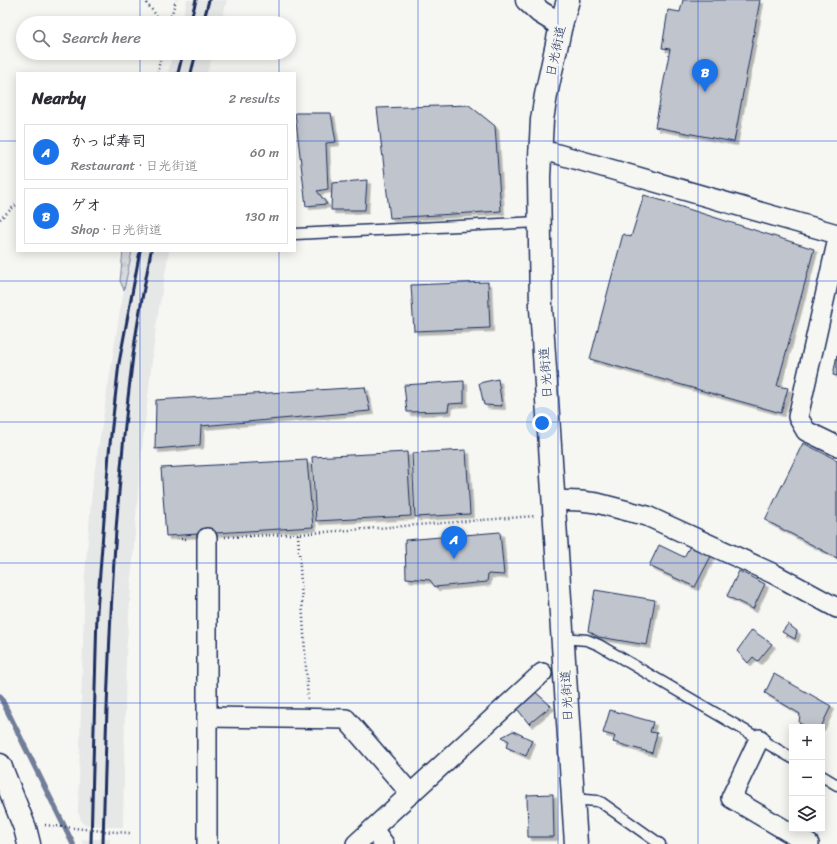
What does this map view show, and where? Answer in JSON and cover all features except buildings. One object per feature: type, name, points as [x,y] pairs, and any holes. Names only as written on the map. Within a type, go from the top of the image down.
[{"type":"main road","points":[[527,0],[540,12],[561,25]]},
{"type":"main road","name":"日光街道","points":[[568,0],[561,25],[545,101],[539,151],[539,222],[541,308],[576,844]]},
{"type":"main road","points":[[0,765],[25,828],[29,844]]},
{"type":"street","points":[[539,151],[554,153],[837,234]]},
{"type":"street","points":[[837,243],[798,417],[806,430],[837,446]]},
{"type":"street","points":[[554,507],[581,501],[597,503],[647,516],[774,574],[837,608]]},
{"type":"street","points":[[207,538],[207,844]]},
{"type":"street","points":[[356,844],[542,672]]},
{"type":"street","points":[[207,717],[346,719],[411,794]]},
{"type":"street","points":[[759,739],[731,798],[810,844]]},
{"type":"street","points":[[373,829],[384,844]]},
{"type":"lane","points":[[296,234],[539,222]]},
{"type":"lane","points":[[562,638],[587,640],[599,646],[789,756]]},
{"type":"lane","points":[[825,778],[837,785]]},
{"type":"lane","points":[[572,799],[596,800],[602,803],[660,844]]},
{"type":"path","points":[[144,0],[158,16]]},
{"type":"path","points":[[171,16],[176,0]]},
{"type":"path","points":[[157,72],[160,60]]},
{"type":"path","points":[[0,219],[16,205]]},
{"type":"path","points":[[181,539],[298,534],[554,507]]},
{"type":"path","points":[[298,534],[309,719]]},
{"type":"path","points":[[55,826],[130,833]]},
{"type":"shaded area","points":[[187,0],[227,0],[223,16],[183,16]]},
{"type":"shaded area","points":[[171,60],[211,60],[207,72],[168,72]]},
{"type":"shaded area","points":[[132,252],[169,252],[156,326],[140,465],[126,654],[123,827],[112,827],[83,824],[78,812],[85,574],[93,481],[121,305]]},
{"type":"shaded area","points":[[110,838],[110,844],[82,844],[83,840]]},
{"type":"green space","points":[[123,252],[132,252],[124,290],[120,281]]},
{"type":"waterway","points":[[0,696],[73,844]]},
{"type":"railway","points":[[192,16],[196,0]]},
{"type":"railway","points":[[205,16],[209,0]]},
{"type":"railway","points":[[178,72],[181,60]]},
{"type":"railway","points":[[191,72],[194,60]]},
{"type":"railway","points":[[91,844],[97,612],[109,453],[119,363],[140,252]]},
{"type":"railway","points":[[103,844],[106,724],[115,544],[125,424],[134,350],[151,252]]},
{"type":"place","name":"ゲオ","points":[[705,92]]},
{"type":"place","name":"かっぱ寿司","points":[[454,559]]}]
